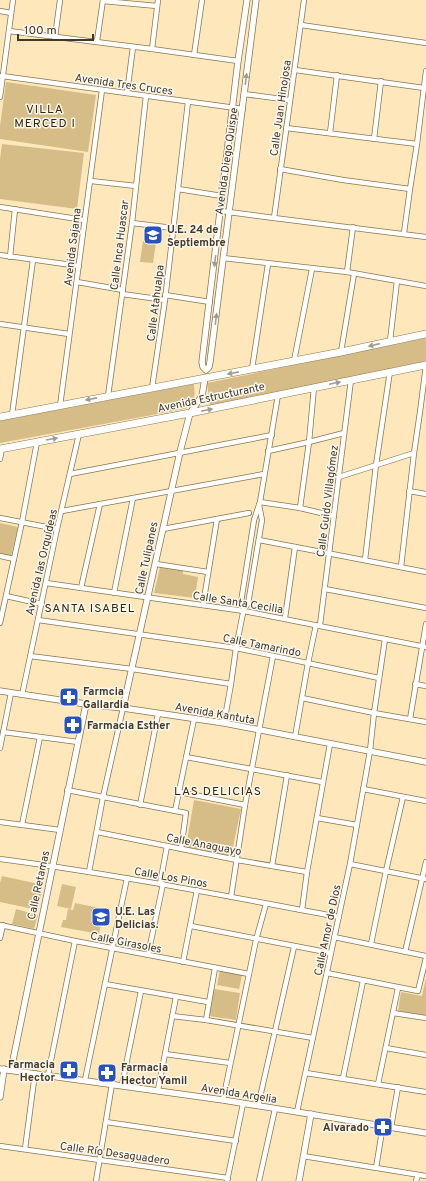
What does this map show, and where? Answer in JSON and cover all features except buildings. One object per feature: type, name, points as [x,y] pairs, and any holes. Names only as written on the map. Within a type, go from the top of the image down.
[{"type":"main road","name":"Avenida Estructurante","points":[[0,417],[341,352],[426,334]]},
{"type":"main road","name":"Avenida Estructurante","points":[[1,448],[190,413],[390,371],[426,365]]},
{"type":"street","points":[[0,97],[13,0]]},
{"type":"street","points":[[55,37],[60,0]]},
{"type":"street","points":[[97,41],[103,0],[157,6]]},
{"type":"street","points":[[152,49],[158,0]]},
{"type":"street","points":[[194,55],[202,0]]},
{"type":"street","name":"Avenida Diego Quispe","points":[[206,370],[203,367],[202,362],[238,61],[247,0]]},
{"type":"street","name":"Avenida Diego Quispe","points":[[190,413],[202,396],[206,370],[209,367],[210,362],[256,0]]},
{"type":"street","name":"Calle Juan Hinojosa","points":[[274,218],[289,100],[295,70],[304,0]]},
{"type":"street","points":[[0,11],[11,13]]},
{"type":"street","points":[[301,25],[426,43]]},
{"type":"street","points":[[9,30],[238,61]]},
{"type":"street","points":[[127,94],[133,47]]},
{"type":"street","points":[[295,70],[424,88]]},
{"type":"street","points":[[404,233],[426,71]]},
{"type":"street","points":[[330,133],[337,75]]},
{"type":"street","name":"Avenida Tres Cruces","points":[[2,76],[243,109]]},
{"type":"street","points":[[374,138],[381,81]]},
{"type":"street","name":"Avenida Sajama","points":[[60,406],[102,90]]},
{"type":"street","points":[[244,94],[289,100]]},
{"type":"street","name":"Calle Inca Huascar","points":[[108,396],[132,223],[146,96]]},
{"type":"street","name":"Calle Atahualpa","points":[[152,388],[165,298],[188,102]]},
{"type":"street","points":[[420,117],[426,118]]},
{"type":"street","points":[[286,128],[417,144]]},
{"type":"street","points":[[280,169],[410,189]]},
{"type":"street","points":[[91,181],[136,186]]},
{"type":"street","points":[[178,189],[222,196]]},
{"type":"street","points":[[0,207],[84,220]]},
{"type":"street","points":[[10,257],[15,209]]},
{"type":"street","points":[[221,211],[426,236]]},
{"type":"street","points":[[132,223],[173,228]]},
{"type":"street","points":[[347,272],[353,227]]},
{"type":"street","points":[[0,256],[79,266]]},
{"type":"street","points":[[223,258],[347,272],[426,286]]},
{"type":"street","points":[[12,415],[33,260]]},
{"type":"street","points":[[252,369],[268,264]]},
{"type":"street","points":[[294,361],[312,269]]},
{"type":"street","points":[[341,352],[354,274]]},
{"type":"street","points":[[390,341],[396,281]]},
{"type":"street","points":[[77,282],[122,292],[210,302]]},
{"type":"street","points":[[0,324],[69,334]]},
{"type":"street","points":[[401,567],[409,491],[426,365]]},
{"type":"street","points":[[365,560],[376,466],[390,371]]},
{"type":"street","name":"Calle Guido Villagómez","points":[[295,737],[308,663],[318,625],[325,589],[351,380]]},
{"type":"street","points":[[300,508],[310,442],[314,387]]},
{"type":"street","points":[[244,610],[241,602],[254,520],[259,503],[278,395]]},
{"type":"street","points":[[420,412],[426,411]]},
{"type":"street","name":"Calle Tulipanes","points":[[123,708],[190,413]]},
{"type":"street","points":[[268,451],[344,433]]},
{"type":"street","name":"Avenida las Orquídeas","points":[[22,695],[57,529],[79,434]]},
{"type":"street","points":[[70,474],[272,435]]},
{"type":"street","points":[[0,621],[22,522],[37,442]]},
{"type":"street","points":[[0,459],[1,448]]},
{"type":"street","points":[[339,477],[414,453]]},
{"type":"street","points":[[62,511],[264,474]]},
{"type":"street","points":[[409,491],[426,494]]},
{"type":"street","points":[[114,593],[133,498]]},
{"type":"street","points":[[259,503],[300,508],[334,516]]},
{"type":"street","points":[[224,723],[236,648],[244,610],[248,604],[259,540],[262,520],[259,503]]},
{"type":"street","points":[[81,588],[100,504]]},
{"type":"street","points":[[163,530],[249,513]]},
{"type":"street","points":[[0,518],[57,529]]},
{"type":"street","points":[[203,604],[217,519]]},
{"type":"street","points":[[259,540],[426,572]]},
{"type":"street","points":[[285,618],[295,547]]},
{"type":"street","points":[[0,556],[14,559]]},
{"type":"street","points":[[156,564],[208,572]]},
{"type":"street","name":"Calle Santa Cecilia","points":[[46,583],[244,610],[424,646]]},
{"type":"street","points":[[325,589],[426,608]]},
{"type":"street","points":[[6,596],[42,604]]},
{"type":"street","name":"Calle Tamarindo","points":[[38,620],[236,648],[380,678]]},
{"type":"street","points":[[410,719],[415,684],[424,646],[426,624]]},
{"type":"street","name":"Calle Amor de Dios","points":[[297,1112],[350,864],[370,751],[385,639]]},
{"type":"street","points":[[30,656],[231,684]]},
{"type":"street","points":[[231,897],[245,806],[273,656]]},
{"type":"street","points":[[415,684],[426,686]]},
{"type":"street","name":"Avenida Kantuta","points":[[0,692],[224,723],[259,731],[426,762]]},
{"type":"street","points":[[0,748],[11,693]]},
{"type":"street","points":[[302,698],[426,722]]},
{"type":"street","name":"Calle Retamas","points":[[0,1097],[5,1069],[53,866],[67,790],[86,704]]},
{"type":"street","points":[[89,872],[123,708]]},
{"type":"street","points":[[140,805],[158,714]]},
{"type":"street","points":[[175,811],[194,719]]},
{"type":"street","points":[[3,732],[78,742]]},
{"type":"street","points":[[22,825],[40,736]]},
{"type":"street","points":[[302,910],[322,782],[330,744]]},
{"type":"street","points":[[186,757],[322,782]]},
{"type":"street","points":[[272,866],[287,775]]},
{"type":"street","points":[[363,789],[426,801]]},
{"type":"street","points":[[67,790],[186,813],[181,849]]},
{"type":"street","points":[[179,792],[245,806]]},
{"type":"street","points":[[371,944],[403,797]]},
{"type":"street","points":[[317,818],[357,825]]},
{"type":"street","points":[[0,822],[60,830]]},
{"type":"street","name":"Calle Anaguayo","points":[[97,832],[237,860],[307,872]]},
{"type":"street","points":[[148,955],[167,846]]},
{"type":"street","name":"Calle Los Pinos","points":[[0,859],[127,878],[339,917]]},
{"type":"street","points":[[405,952],[424,879],[426,862]]},
{"type":"street","points":[[350,864],[424,879]]},
{"type":"street","points":[[85,1080],[127,878]]},
{"type":"street","points":[[184,962],[197,890]]},
{"type":"street","points":[[223,1100],[256,940],[266,904]]},
{"type":"street","points":[[0,938],[1,925]]},
{"type":"street","name":"Calle Girasoles","points":[[1,925],[38,934],[249,974]]},
{"type":"street","points":[[191,926],[256,940],[331,953]]},
{"type":"street","points":[[327,973],[418,991],[426,957],[334,937]]},
{"type":"street","points":[[48,1075],[75,941]]},
{"type":"street","points":[[258,1106],[294,947]]},
{"type":"street","points":[[206,1020],[215,968]]},
{"type":"street","points":[[343,1078],[363,981]]},
{"type":"street","points":[[105,984],[208,1002]]},
{"type":"street","points":[[378,1084],[398,988]]},
{"type":"street","points":[[122,1085],[141,991]]},
{"type":"street","points":[[158,1090],[176,997]]},
{"type":"street","points":[[393,1013],[426,1018]]},
{"type":"street","points":[[172,1016],[206,1020],[313,1038]]},
{"type":"street","points":[[386,1048],[426,1055]]},
{"type":"street","points":[[165,1054],[230,1062]]},
{"type":"street","name":"Avenida Argelia","points":[[5,1069],[158,1090],[426,1133]]},
{"type":"street","points":[[306,1073],[426,1092]]},
{"type":"street","points":[[25,1149],[35,1074]]},
{"type":"street","points":[[96,1181],[112,1084]]},
{"type":"street","points":[[391,1127],[398,1087]]},
{"type":"street","points":[[227,1180],[243,1104]]},
{"type":"street","points":[[259,1181],[275,1109]]},
{"type":"street","points":[[298,1181],[311,1114]]},
{"type":"street","points":[[106,1122],[236,1141]]},
{"type":"street","points":[[376,1168],[383,1125]]},
{"type":"street","name":"Calle Río Desaguadero","points":[[0,1146],[227,1180]]},
{"type":"street","points":[[303,1156],[426,1176]]},
{"type":"street","points":[[416,1181],[418,1175]]},
{"type":"shaded area","points":[[6,82],[96,95],[88,152],[0,139],[0,126]]},
{"type":"shaded area","points":[[2,144],[84,153],[77,209],[0,199],[0,159]]},
{"type":"shaded area","points":[[143,241],[156,242],[153,263],[140,262]]},
{"type":"shaded area","points":[[426,338],[426,361],[210,406],[207,383]]},
{"type":"shaded area","points":[[194,384],[195,392],[193,401],[185,409],[0,443],[0,421]]},
{"type":"shaded area","points":[[0,523],[18,527],[11,556],[0,554]]},
{"type":"shaded area","points":[[160,567],[183,569],[183,574],[198,577],[195,598],[154,593]]},
{"type":"shaded area","points":[[194,800],[241,809],[231,856],[186,847]]},
{"type":"shaded area","points":[[2,876],[43,885],[38,910],[0,902],[0,883]]},
{"type":"shaded area","points":[[62,884],[76,887],[71,909],[57,906]]},
{"type":"shaded area","points":[[75,903],[104,909],[99,934],[61,927],[63,920],[66,920],[68,909],[73,910]]},
{"type":"shaded area","points":[[16,909],[38,915],[34,929],[12,924]]},
{"type":"shaded area","points":[[220,970],[242,975],[239,989],[217,985]]},
{"type":"shaded area","points":[[426,978],[426,1016],[398,1011],[401,992],[422,996]]},
{"type":"shaded area","points":[[214,989],[240,993],[236,1020],[209,1016]]},
{"type":"place","name":"U.E. 24 de Septiembre","points":[[153,235]]},
{"type":"place","name":"Farmcia Gallardia","points":[[69,697]]},
{"type":"place","name":"Farmacia Esther","points":[[73,725]]},
{"type":"place","name":"U.E. Las Delicias.","points":[[101,917]]},
{"type":"place","name":"Farmacia Hector","points":[[69,1070]]},
{"type":"place","name":"Farmacia Hector Yamil","points":[[107,1073]]},
{"type":"place","name":"Alvarado","points":[[383,1127]]},
{"type":"district","name":"VILLA MERCED I","points":[[45,116]]},
{"type":"district","name":"SANTA ISABEL","points":[[90,608]]},
{"type":"district","name":"LAS DELICIAS","points":[[218,791]]}]
